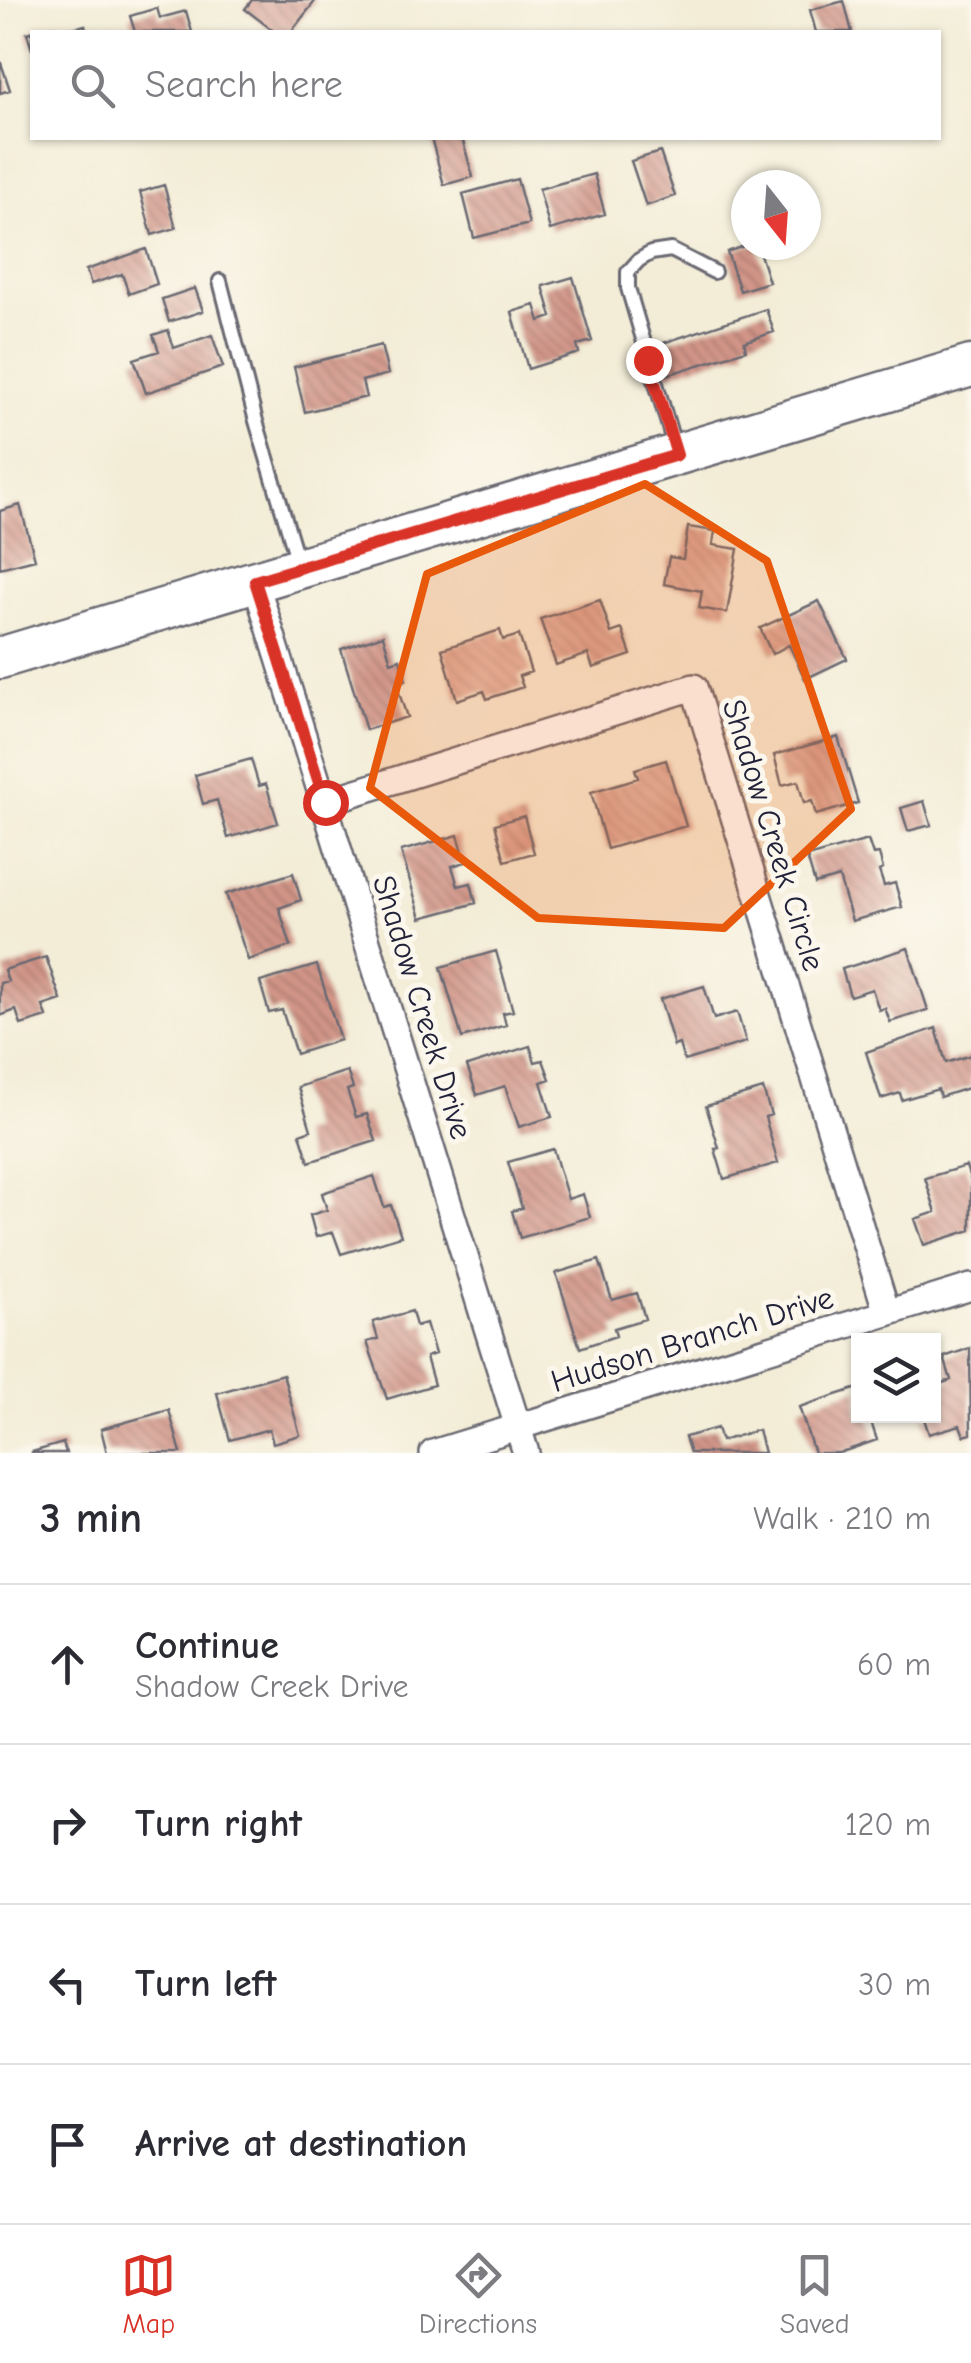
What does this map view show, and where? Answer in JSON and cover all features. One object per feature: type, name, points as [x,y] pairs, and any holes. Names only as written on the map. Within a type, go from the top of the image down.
[{"type":"main road","points":[[0,658],[971,366]]},
{"type":"street","name":"Shadow Creek Drive","points":[[255,581],[526,1453]]},
{"type":"street","name":"Shadow Creek Circle","points":[[325,802],[694,688],[888,1313]]},
{"type":"street","name":"Hudson Branch Drive","points":[[433,1453],[971,1288]]},
{"type":"lane","points":[[677,455],[628,288],[628,272],[651,253],[671,250],[714,272]]},
{"type":"lane","points":[[220,281],[300,570]]},
{"type":"highlighted area","points":[[645,484],[767,561],[851,809],[724,928],[538,918],[370,788],[427,574]]},
{"type":"building","points":[[252,0],[316,0],[293,30],[272,30],[245,9]]},
{"type":"building","points":[[844,1],[851,30],[815,30],[810,10]]},
{"type":"building","points":[[157,8],[160,18],[186,11],[191,30],[134,30],[130,16]]},
{"type":"building","points":[[0,60],[10,90],[0,93]]},
{"type":"building","points":[[432,140],[463,140],[473,177],[444,185]]},
{"type":"building","points":[[660,152],[675,196],[646,206],[631,161]]},
{"type":"building","points":[[594,174],[605,214],[550,230],[539,189]]},
{"type":"building","points":[[517,179],[529,224],[474,238],[463,194]]},
{"type":"building","points":[[164,185],[176,228],[152,235],[140,192]]},
{"type":"building","points":[[146,249],[157,284],[129,294],[122,274],[91,284],[86,270]]},
{"type":"building","points":[[731,251],[731,260],[762,260],[769,282],[740,291],[727,252]]},
{"type":"building","points":[[573,277],[592,341],[577,345],[579,353],[528,369],[512,312],[535,305],[540,321],[552,317],[543,286]]},
{"type":"building","points":[[195,288],[203,311],[169,322],[162,299]]},
{"type":"building","points":[[766,309],[774,332],[744,342],[746,350],[667,375],[657,345]]},
{"type":"building","points":[[168,330],[174,348],[212,335],[223,367],[146,393],[134,359],[159,351],[153,335]]},
{"type":"building","points":[[381,345],[388,374],[362,381],[366,397],[305,412],[294,367]]},
{"type":"building","points":[[20,505],[35,559],[0,568],[0,511]]},
{"type":"building","points":[[688,527],[715,531],[713,545],[738,549],[727,613],[699,608],[702,591],[664,584],[669,557],[683,559]]},
{"type":"building","points":[[600,600],[611,633],[622,629],[631,655],[593,668],[588,654],[556,665],[540,619]]},
{"type":"building","points":[[819,601],[847,659],[805,679],[789,645],[772,654],[760,628]]},
{"type":"building","points":[[500,630],[503,640],[519,635],[531,672],[519,676],[523,687],[487,699],[484,691],[457,700],[442,649]]},
{"type":"building","points":[[383,635],[391,662],[400,659],[406,680],[396,684],[407,717],[366,730],[341,649]]},
{"type":"building","points":[[838,737],[858,803],[816,815],[812,801],[804,803],[798,781],[782,785],[774,755]]},
{"type":"building","points":[[251,759],[259,786],[266,784],[278,823],[228,838],[217,800],[203,804],[195,775]]},
{"type":"building","points":[[666,760],[686,826],[607,849],[591,792],[638,778],[635,769]]},
{"type":"building","points":[[924,801],[931,825],[908,831],[901,808]]},
{"type":"building","points":[[524,816],[534,853],[505,861],[495,824]]},
{"type":"building","points":[[458,835],[466,862],[452,866],[458,886],[471,883],[476,903],[421,918],[401,851]]},
{"type":"building","points":[[868,840],[873,855],[879,854],[884,886],[895,883],[902,907],[852,921],[839,877],[815,884],[807,857]]},
{"type":"building","points":[[293,873],[301,900],[279,908],[291,946],[248,960],[226,894]]},
{"type":"building","points":[[908,948],[928,1010],[890,1022],[885,1008],[879,1010],[872,989],[850,996],[842,969]]},
{"type":"building","points":[[496,951],[513,1011],[503,1013],[506,1025],[462,1038],[441,967]]},
{"type":"building","points":[[46,957],[61,1000],[43,1006],[47,1017],[21,1025],[16,1010],[0,1016],[0,983],[8,981],[4,970]]},
{"type":"building","points":[[317,965],[340,1040],[296,1054],[282,1010],[269,1013],[260,982]]},
{"type":"building","points":[[704,986],[714,1019],[737,1012],[746,1042],[684,1061],[679,1044],[674,1046],[660,999]]},
{"type":"building","points":[[936,1028],[946,1063],[971,1055],[971,1087],[940,1097],[938,1089],[902,1100],[900,1093],[881,1099],[866,1052]]},
{"type":"building","points":[[530,1046],[535,1062],[543,1060],[550,1079],[541,1082],[552,1117],[519,1127],[505,1086],[477,1095],[467,1066]]},
{"type":"building","points":[[347,1071],[353,1088],[347,1090],[356,1117],[367,1114],[376,1141],[309,1162],[300,1134],[311,1130],[298,1087]]},
{"type":"building","points":[[763,1089],[771,1115],[765,1117],[778,1163],[724,1179],[706,1106]]},
{"type":"building","points":[[553,1149],[568,1199],[583,1194],[590,1217],[520,1238],[512,1211],[522,1208],[508,1162]]},
{"type":"building","points":[[966,1166],[971,1181],[971,1230],[924,1245],[915,1219],[936,1212],[925,1178]]},
{"type":"building","points":[[374,1176],[384,1207],[391,1205],[401,1236],[341,1254],[333,1232],[316,1237],[310,1215],[327,1210],[322,1193]]},
{"type":"building","points":[[599,1260],[612,1300],[637,1293],[645,1319],[614,1328],[616,1336],[580,1348],[556,1273]]},
{"type":"building","points":[[412,1311],[416,1326],[426,1323],[435,1354],[426,1357],[434,1385],[387,1399],[367,1342],[378,1339],[373,1322]]},
{"type":"building","points":[[970,1348],[971,1434],[964,1436],[960,1425],[929,1434],[925,1423],[941,1423],[941,1384],[951,1380],[944,1357]]},
{"type":"building","points":[[283,1374],[300,1435],[273,1443],[269,1429],[230,1440],[217,1393]]},
{"type":"building","points":[[851,1390],[851,1423],[871,1423],[877,1440],[839,1453],[814,1453],[799,1407]]},
{"type":"building","points":[[169,1410],[181,1453],[107,1453],[101,1429]]},
{"type":"building","points":[[717,1428],[721,1441],[758,1430],[764,1453],[690,1453],[685,1437]]},
{"type":"building","points":[[63,1443],[66,1453],[32,1453],[32,1452]]},
{"type":"route","points":[[325,802],[255,581],[677,455],[648,360]]}]
